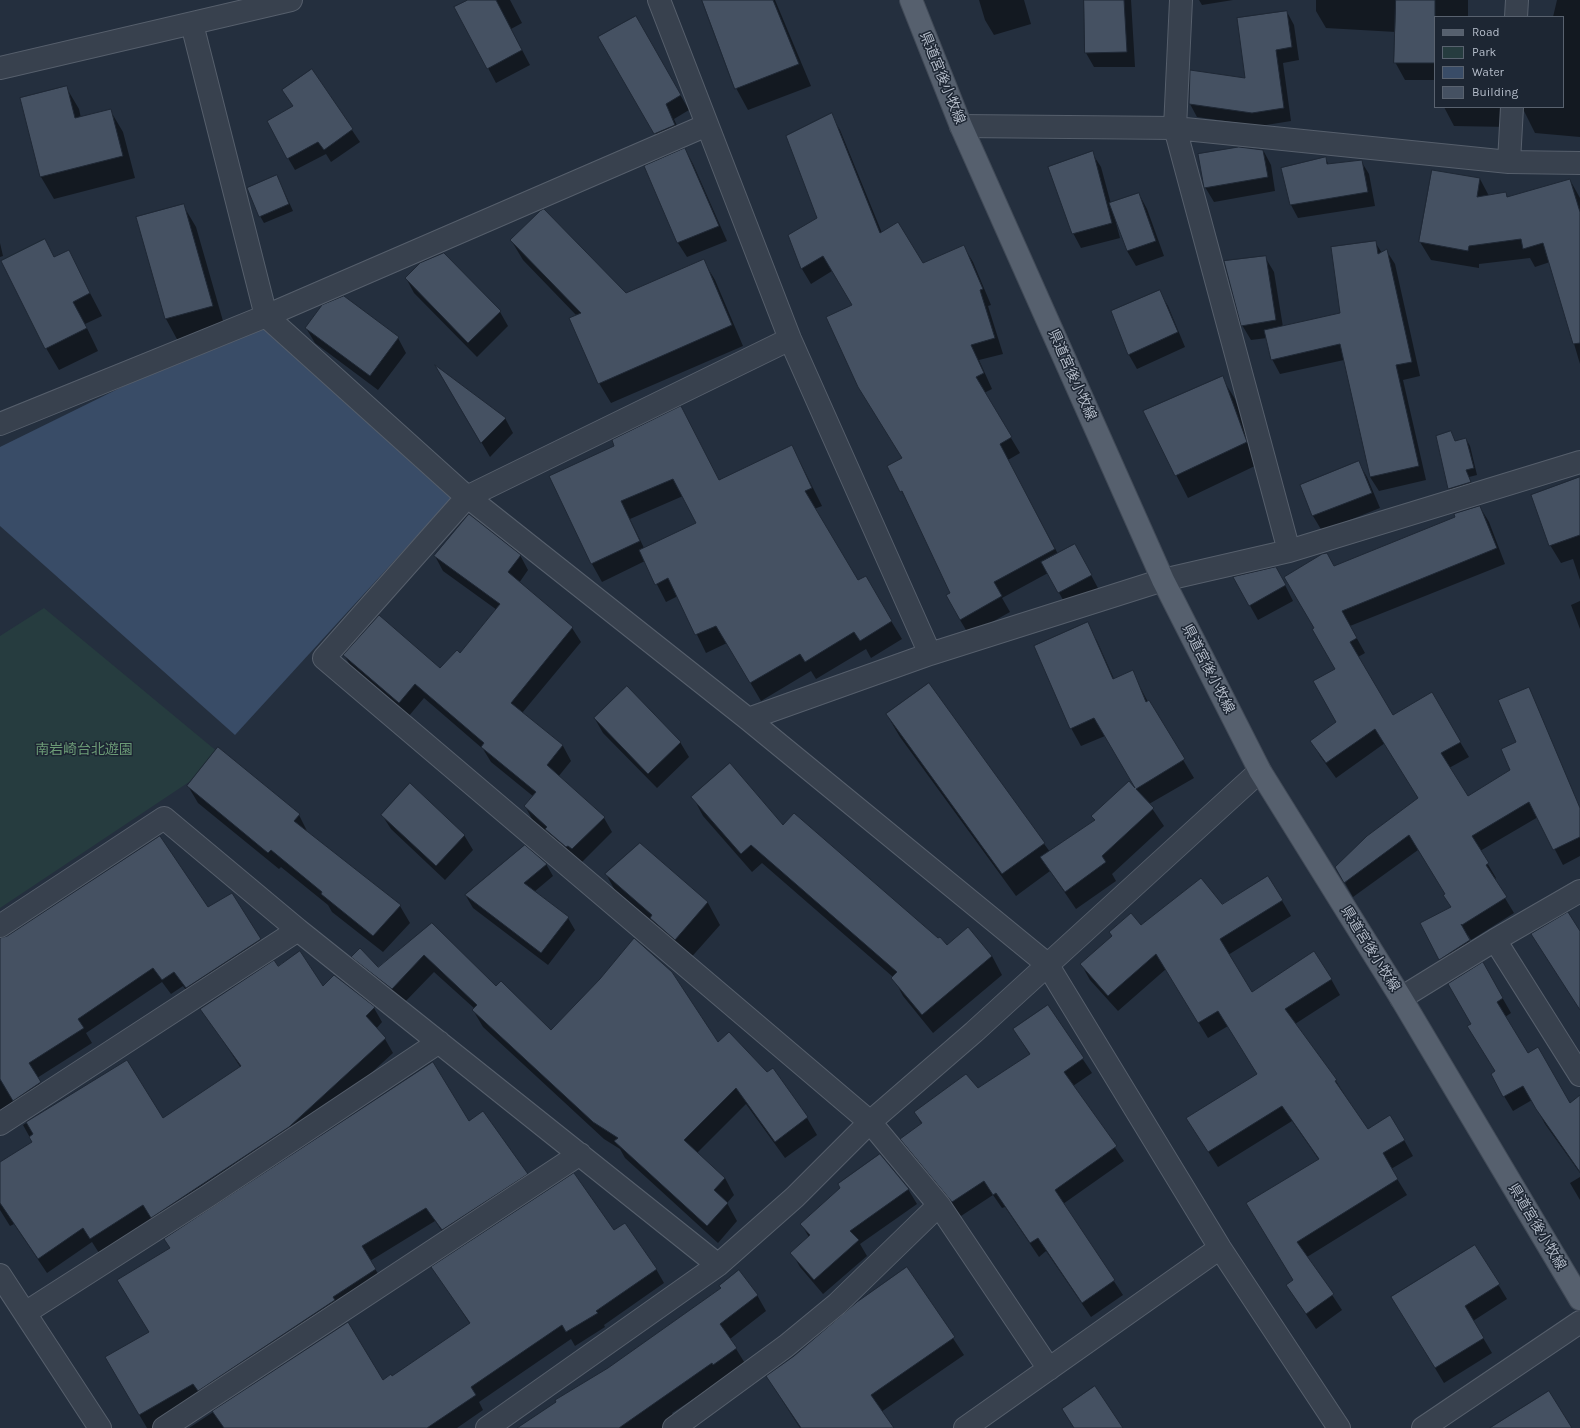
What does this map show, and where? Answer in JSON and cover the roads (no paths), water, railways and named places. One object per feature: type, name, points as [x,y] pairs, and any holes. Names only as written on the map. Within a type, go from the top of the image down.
[{"type":"main road","name":"県道宮後小牧線","points":[[910,0],[961,126],[1163,580],[1260,771],[1401,998],[1580,1299]]},
{"type":"street","points":[[0,68],[291,0]]},
{"type":"street","points":[[659,0],[790,339],[930,654]]},
{"type":"street","points":[[1182,0],[1175,128],[1289,550]]},
{"type":"street","points":[[1516,16],[1517,0]]},
{"type":"street","points":[[192,24],[266,316],[467,497],[748,718],[1047,964],[1220,1248],[1339,1428]]},
{"type":"street","points":[[1509,162],[1512,108]]},
{"type":"street","points":[[0,424],[266,316],[707,125]]},
{"type":"street","points":[[961,126],[1175,128],[1509,162],[1580,163]]},
{"type":"street","points":[[790,339],[467,497],[324,658],[870,1122],[939,1205],[1049,1369]]},
{"type":"street","points":[[748,718],[930,654],[1163,580],[1289,550],[1580,462]]},
{"type":"street","points":[[487,1428],[718,1265],[795,1197],[870,1122],[974,1032],[1260,771]]},
{"type":"street","points":[[0,926],[164,818],[298,930],[718,1265]]},
{"type":"street","points":[[1401,998],[1495,940],[1580,891]]},
{"type":"street","points":[[0,1124],[298,930]]},
{"type":"street","points":[[1495,940],[1580,1075]]},
{"type":"street","points":[[25,1313],[208,1196],[439,1042]]},
{"type":"street","points":[[164,1428],[580,1154]]},
{"type":"street","points":[[674,1428],[786,1346],[837,1304],[939,1205]]},
{"type":"street","points":[[965,1428],[1220,1248]]},
{"type":"street","points":[[0,1274],[100,1428]]},
{"type":"street","points":[[1423,1428],[1580,1322]]},
{"type":"water","points":[[266,316],[459,490],[235,735],[0,526],[0,447]]},
{"type":"park label","name":"南岩崎台北遊園","points":[[84,750]]}]
